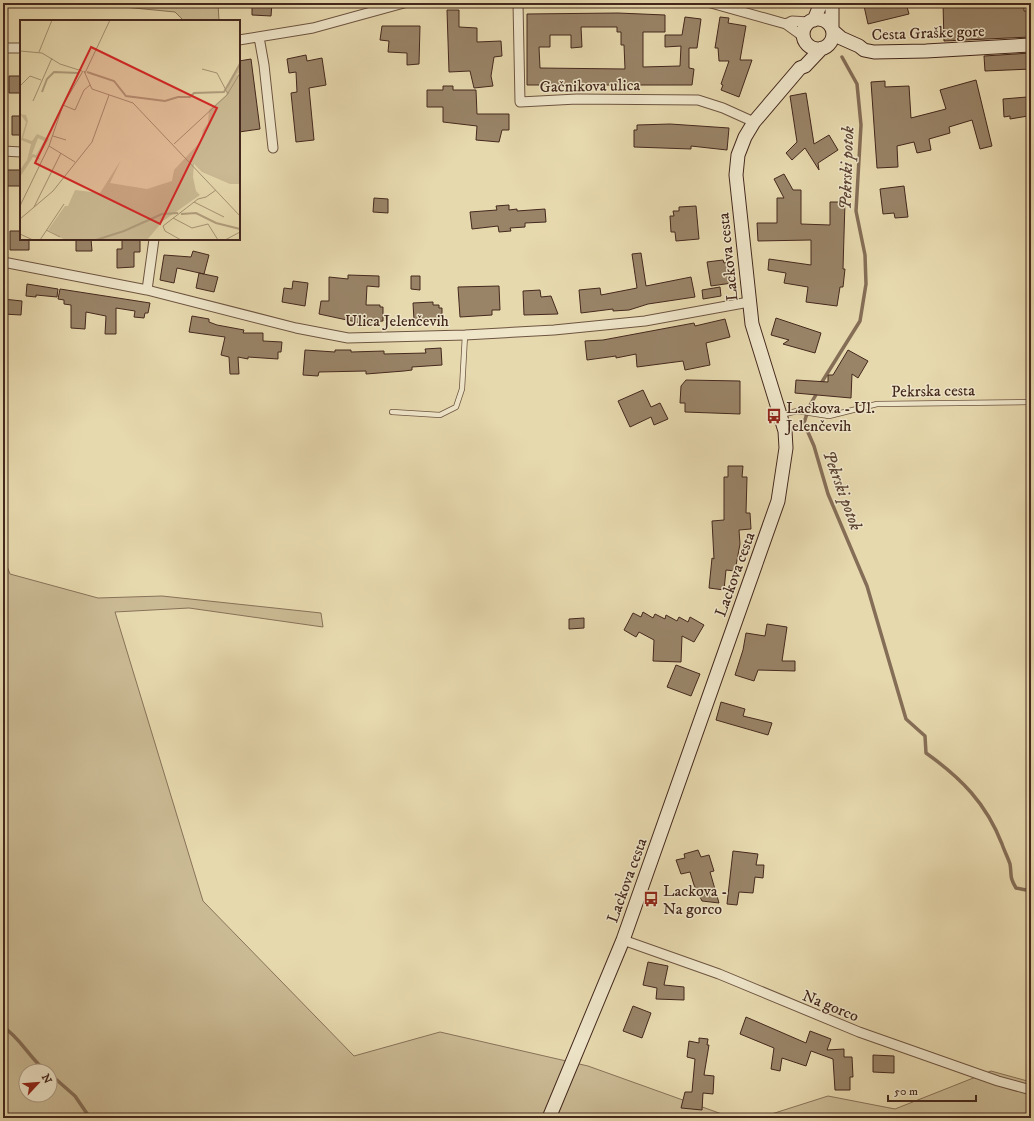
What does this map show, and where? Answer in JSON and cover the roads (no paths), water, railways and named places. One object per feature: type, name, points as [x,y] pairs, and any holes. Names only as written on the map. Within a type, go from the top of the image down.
[{"type":"street","points":[[240,40],[314,28],[404,3]]},
{"type":"street","name":"Gačnikova ulica","points":[[518,3],[520,102],[577,99],[698,100],[723,108],[754,122]]},
{"type":"street","points":[[711,3],[786,24],[815,48],[825,46],[858,52],[864,50]]},
{"type":"street","points":[[800,68],[805,40],[804,31],[812,21],[821,3]]},
{"type":"street","points":[[825,46],[832,37],[832,3]]},
{"type":"street","points":[[786,24],[792,21],[822,20],[832,29]]},
{"type":"street","name":"Cesta Graške gore","points":[[832,29],[841,38],[859,46],[864,50],[883,53],[1031,45]]},
{"type":"street","points":[[259,37],[264,65],[273,148]]},
{"type":"street","name":"Lackova cesta","points":[[549,1118],[623,940],[778,501],[786,448],[780,415],[759,352],[749,302],[736,175],[738,155],[754,122],[800,68],[805,66],[825,46]]},
{"type":"street","points":[[3,48],[20,48]]},
{"type":"street","points":[[3,151],[20,152]]},
{"type":"street","points":[[147,290],[154,240]]},
{"type":"street","name":"Ulica Jelenčevih","points":[[3,262],[147,290],[296,328],[348,338],[465,335],[554,330],[645,321],[749,302]]},
{"type":"street","name":"Na gorco","points":[[623,940],[719,974],[859,1032],[998,1081],[1031,1090]]},
{"type":"lane","points":[[392,412],[440,414],[456,407],[462,389],[465,335]]},
{"type":"lane","name":"Pekrska cesta","points":[[780,415],[803,411],[812,414],[829,416],[877,404],[1031,402]]},
{"type":"waterway","name":"Pekrski potok","points":[[820,385],[860,321],[866,284],[865,255],[856,211],[861,125],[857,84],[842,57]]},
{"type":"waterway","name":"Pekrski potok","points":[[818,391],[809,407],[804,423],[814,446],[828,494],[867,586],[906,719],[925,736],[926,753],[939,762],[971,792],[988,816],[996,829],[1010,864],[1012,878],[1016,888],[1031,891]]},
{"type":"waterway","points":[[3,1027],[15,1036],[38,1063]]},
{"type":"waterway","points":[[58,1081],[75,1096],[90,1118]]},
{"type":"place","name":"Lackova - Ul. Jelenčevih","points":[[774,416]]},
{"type":"place","name":"Lackova - Na gorco","points":[[651,899]]}]
